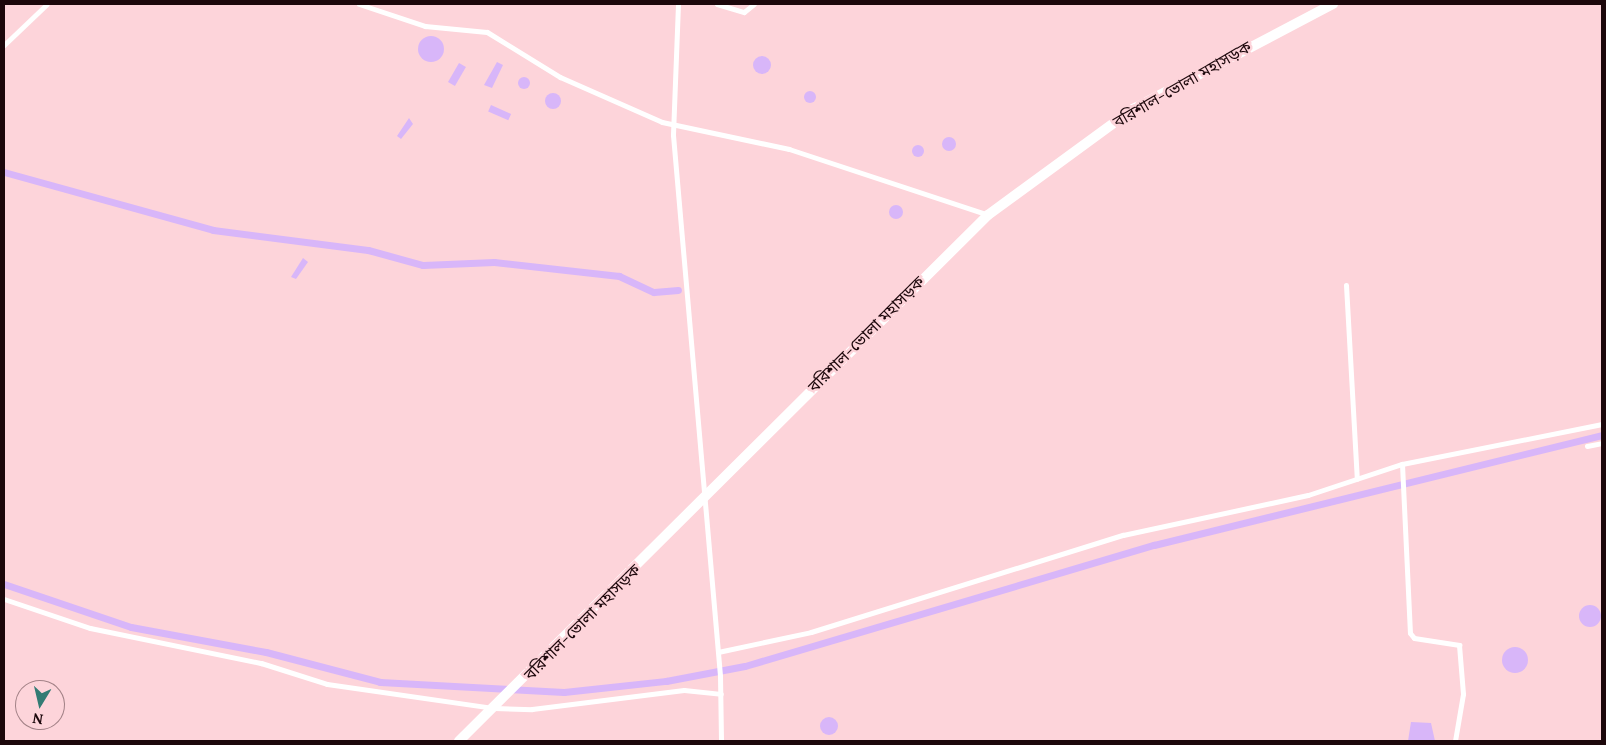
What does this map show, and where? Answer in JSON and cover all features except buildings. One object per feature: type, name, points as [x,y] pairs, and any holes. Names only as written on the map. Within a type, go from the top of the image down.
[{"type":"highway","name":"বরিশাল-ভোলা মহাসড়ক","points":[[459,741],[524,680],[988,215],[1132,109],[1334,4]]},
{"type":"street","points":[[4,45],[47,4]]},
{"type":"street","points":[[359,4],[425,26],[487,32],[560,76],[634,112],[752,145],[789,149],[988,215]]},
{"type":"street","points":[[678,4],[674,123],[720,676],[721,741]]},
{"type":"street","points":[[717,4],[744,12],[754,4]]},
{"type":"street","points":[[1346,285],[1357,479]]},
{"type":"street","points":[[718,652],[811,632],[1123,535],[1308,495],[1402,464],[1602,424]]},
{"type":"street","points":[[1588,446],[1602,443]]},
{"type":"street","points":[[1402,464],[1410,633],[1414,638],[1459,645],[1463,687],[1455,741]]},
{"type":"street","points":[[4,599],[90,628],[252,660],[327,684],[495,706],[532,709],[684,690],[721,694]]},
{"type":"shaded area","points":[[431,36],[440,40],[444,49],[440,58],[431,62],[422,58],[418,49],[422,40]]},
{"type":"shaded area","points":[[762,56],[768,59],[771,65],[768,71],[762,74],[756,71],[753,65],[756,59]]},
{"type":"shaded area","points":[[497,62],[503,65],[492,88],[484,85]]},
{"type":"shaded area","points":[[459,63],[466,67],[455,86],[448,82]]},
{"type":"shaded area","points":[[524,77],[530,83],[524,89],[518,83]]},
{"type":"shaded area","points":[[808,91],[812,91],[816,97],[812,103],[808,103],[804,99],[804,95]]},
{"type":"shaded area","points":[[553,93],[559,95],[561,101],[559,107],[553,109],[547,107],[545,101],[547,95]]},
{"type":"shaded area","points":[[491,105],[511,114],[508,120],[488,111]]},
{"type":"shaded area","points":[[409,118],[413,124],[401,139],[397,136]]},
{"type":"shaded area","points":[[949,137],[954,139],[956,144],[954,149],[949,151],[944,149],[942,144],[944,139]]},
{"type":"shaded area","points":[[918,145],[924,151],[918,157],[912,151]]},
{"type":"shaded area","points":[[896,205],[901,207],[903,212],[901,217],[896,219],[891,217],[889,212],[891,207]]},
{"type":"shaded area","points":[[303,258],[308,262],[296,279],[291,277]]},
{"type":"shaded area","points":[[1586,605],[1594,605],[1601,612],[1601,620],[1594,627],[1586,627],[1579,620],[1579,612]]},
{"type":"shaded area","points":[[1515,647],[1524,651],[1528,660],[1524,669],[1515,673],[1506,669],[1502,660],[1506,651]]},
{"type":"shaded area","points":[[829,717],[835,720],[838,726],[835,732],[829,735],[823,732],[820,726],[823,720]]},
{"type":"shaded area","points":[[1411,722],[1431,723],[1435,741],[1408,741]]},
{"type":"waterway","points":[[4,172],[213,230],[368,250],[423,265],[494,262],[619,276],[654,292],[678,290]]},
{"type":"waterway","points":[[4,584],[131,627],[266,652],[380,682],[564,692],[666,681],[745,666],[1154,545],[1602,435]]}]
